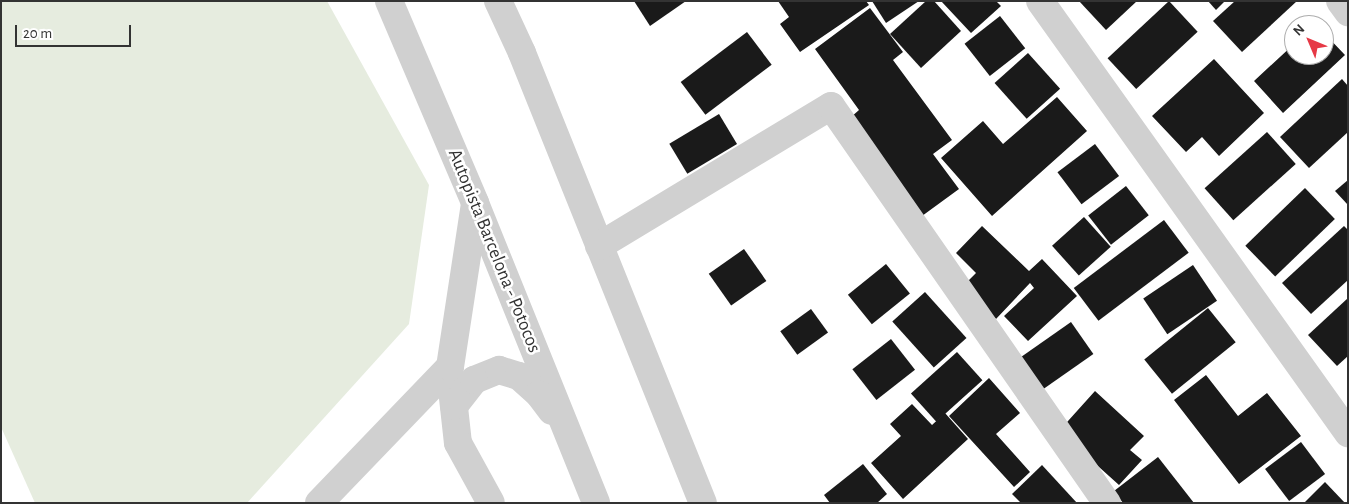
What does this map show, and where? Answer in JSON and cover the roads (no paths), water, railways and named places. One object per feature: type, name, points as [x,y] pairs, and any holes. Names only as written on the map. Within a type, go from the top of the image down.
[{"type":"street","name":"Autopista Barcelona - Potocos","points":[[390,1],[475,203],[596,503]]},
{"type":"street","points":[[498,1],[522,53],[702,503]]},
{"type":"street","points":[[1040,1],[1348,433]]},
{"type":"street","points":[[1340,1],[1348,12]]},
{"type":"street","points":[[600,246],[831,106],[1107,503]]},
{"type":"street","points":[[475,203],[450,367],[458,443],[491,503]]},
{"type":"street","points":[[319,503],[450,367]]},
{"type":"street","points":[[454,406],[474,380],[499,370],[519,376],[539,394],[566,430]]}]
